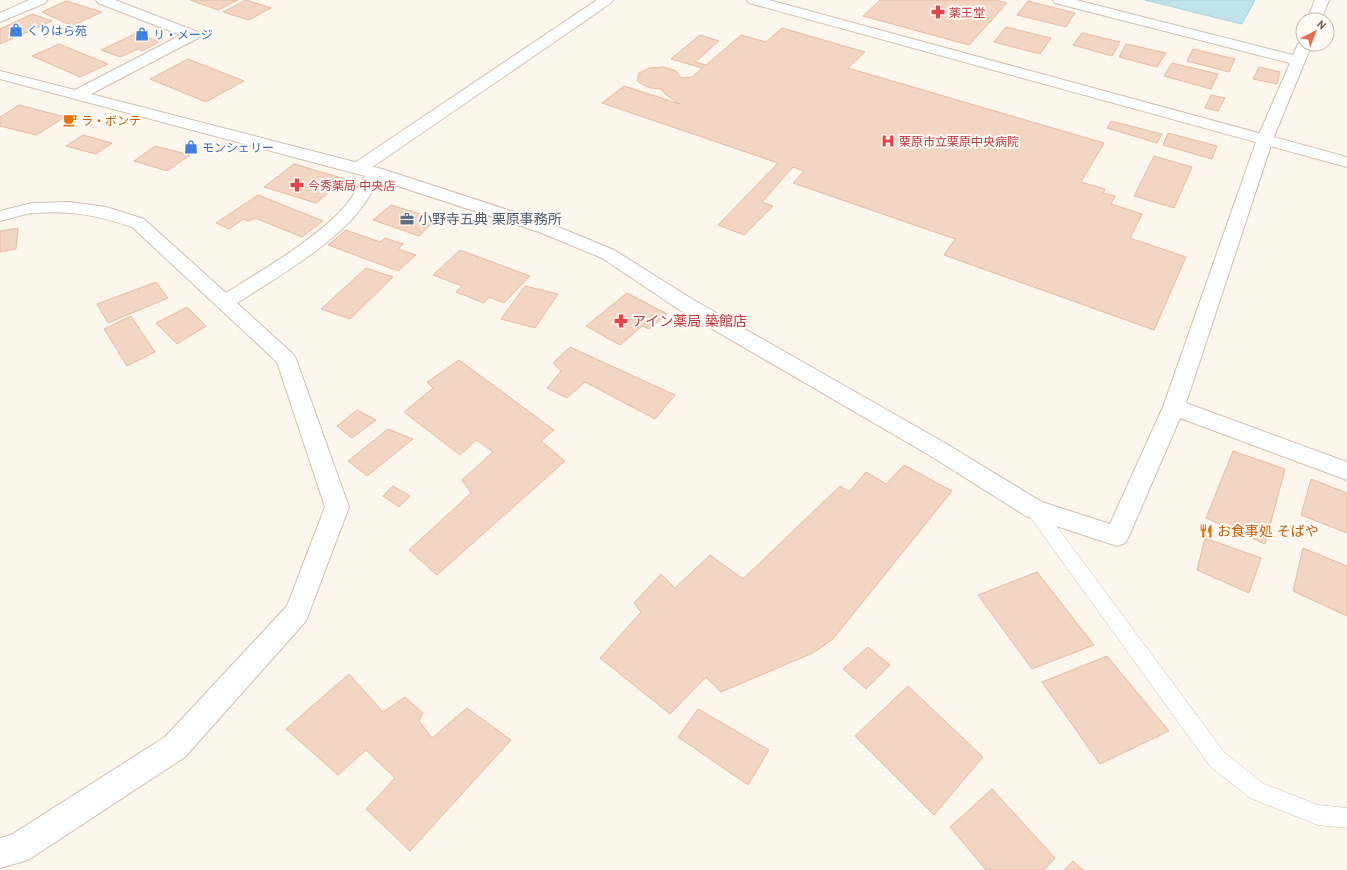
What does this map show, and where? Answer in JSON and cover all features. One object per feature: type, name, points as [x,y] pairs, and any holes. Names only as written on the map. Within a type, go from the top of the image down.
[{"type":"street","points":[[0,18],[40,0]]},
{"type":"street","points":[[79,94],[193,35],[103,0]]},
{"type":"street","points":[[367,171],[606,0]]},
{"type":"street","points":[[754,0],[1347,162]]},
{"type":"street","points":[[0,75],[79,94],[367,171],[545,228],[608,254],[685,304],[937,449],[1034,509],[1117,536],[1174,407],[1265,140],[1302,53],[1060,0]]},
{"type":"street","points":[[1317,12],[1322,0]]},
{"type":"street","points":[[224,303],[307,248],[351,210],[367,183],[367,171]]},
{"type":"street","points":[[0,216],[32,208],[69,207],[106,212],[138,223],[286,359],[337,507],[297,613],[174,747],[17,849],[0,853]]},
{"type":"street","points":[[1174,407],[1347,471]]},
{"type":"lane","points":[[1034,509],[1217,759],[1257,791],[1318,815],[1347,818]]},
{"type":"water","points":[[1145,0],[1255,0],[1242,24]]},
{"type":"building","points":[[190,0],[238,0],[218,10]]},
{"type":"building","points":[[246,0],[271,8],[249,20],[223,12]]},
{"type":"building","points":[[880,0],[996,0],[1007,3],[969,45],[863,16]]},
{"type":"building","points":[[66,1],[102,12],[72,26],[42,12]]},
{"type":"building","points":[[1028,1],[1075,13],[1066,27],[1017,15]]},
{"type":"building","points":[[32,14],[52,21],[0,44],[0,29]]},
{"type":"building","points":[[1006,27],[1051,38],[1040,54],[994,42]]},
{"type":"building","points":[[782,28],[865,52],[848,68],[1104,143],[1081,182],[1105,189],[1103,193],[1115,196],[1111,204],[1142,214],[1130,238],[1186,257],[1154,330],[944,255],[955,239],[793,183],[804,171],[793,167],[762,202],[773,206],[744,235],[718,225],[778,163],[602,103],[624,86],[680,104],[666,95],[661,89],[650,88],[640,83],[637,80],[639,73],[649,68],[664,67],[676,71],[681,78],[692,77],[702,68],[671,59],[700,35],[719,41],[695,62],[706,65],[741,35],[766,42]]},
{"type":"building","points":[[137,33],[159,42],[142,51],[138,49],[120,57],[101,50]]},
{"type":"building","points":[[1082,33],[1120,42],[1112,56],[1073,45]]},
{"type":"building","points":[[59,44],[108,64],[80,77],[32,56]]},
{"type":"building","points":[[1126,44],[1166,53],[1157,67],[1119,57]]},
{"type":"building","points":[[1193,49],[1235,59],[1229,72],[1187,61]]},
{"type":"building","points":[[188,59],[244,81],[206,102],[150,79]]},
{"type":"building","points":[[1172,63],[1218,74],[1211,89],[1164,76]]},
{"type":"building","points":[[1259,67],[1280,72],[1277,84],[1253,79]]},
{"type":"building","points":[[1211,95],[1225,98],[1218,111],[1205,108]]},
{"type":"building","points":[[19,105],[65,117],[36,135],[0,126],[0,117]]},
{"type":"building","points":[[1111,121],[1162,134],[1157,143],[1107,128]]},
{"type":"building","points":[[1168,133],[1217,146],[1212,159],[1163,145]]},
{"type":"building","points":[[83,135],[112,143],[96,154],[66,146]]},
{"type":"building","points":[[155,146],[190,155],[167,171],[134,161]]},
{"type":"building","points":[[1154,156],[1192,167],[1174,208],[1134,196]]},
{"type":"building","points":[[294,164],[345,179],[316,203],[264,187]]},
{"type":"building","points":[[258,195],[323,221],[302,237],[255,218],[249,221],[243,219],[229,229],[216,223]]},
{"type":"building","points":[[391,205],[436,219],[419,236],[373,220]]},
{"type":"building","points":[[18,228],[16,249],[0,252],[0,231]]},
{"type":"building","points":[[346,230],[380,242],[385,238],[403,244],[398,249],[416,255],[398,271],[328,245]]},
{"type":"building","points":[[460,250],[530,276],[504,303],[489,297],[484,303],[456,292],[462,286],[433,275]]},
{"type":"building","points":[[366,268],[393,277],[350,319],[321,309]]},
{"type":"building","points":[[156,282],[168,298],[108,323],[97,304]]},
{"type":"building","points":[[525,286],[558,294],[535,328],[501,319]]},
{"type":"building","points":[[627,293],[667,314],[649,329],[642,326],[620,345],[586,326]]},
{"type":"building","points":[[187,307],[206,326],[177,344],[156,323]]},
{"type":"building","points":[[131,316],[155,352],[127,366],[104,329]]},
{"type":"building","points":[[570,347],[675,395],[655,419],[585,382],[567,398],[547,388],[561,371],[553,363]]},
{"type":"building","points":[[459,360],[554,430],[541,441],[565,461],[437,575],[409,550],[471,493],[462,480],[493,452],[476,440],[460,455],[404,412],[433,388],[427,382]]},
{"type":"building","points":[[357,410],[376,420],[352,438],[337,426]]},
{"type":"building","points":[[388,429],[413,439],[367,476],[348,461]]},
{"type":"building","points":[[1233,451],[1285,469],[1265,544],[1206,518]]},
{"type":"building","points":[[904,465],[952,491],[833,639],[813,653],[721,692],[706,677],[670,714],[600,658],[641,612],[634,603],[661,574],[675,588],[710,555],[743,579],[840,486],[849,492],[866,472],[886,484]]},
{"type":"building","points":[[1311,479],[1347,493],[1347,533],[1301,515]]},
{"type":"building","points":[[393,486],[410,496],[399,507],[383,496]]},
{"type":"building","points":[[1205,538],[1261,558],[1249,593],[1197,570]]},
{"type":"building","points":[[1303,548],[1347,566],[1347,616],[1293,591]]},
{"type":"building","points":[[1037,572],[1094,645],[1032,669],[978,595]]},
{"type":"building","points":[[868,647],[890,665],[866,689],[843,669]]},
{"type":"building","points":[[1107,656],[1169,731],[1100,764],[1042,682]]},
{"type":"building","points":[[349,674],[383,712],[405,697],[423,713],[419,721],[432,738],[467,708],[511,740],[410,851],[366,809],[395,778],[366,750],[338,775],[286,729]]},
{"type":"building","points":[[908,686],[983,757],[934,815],[855,736]]},
{"type":"building","points":[[698,709],[769,750],[748,785],[678,737]]},
{"type":"building","points":[[992,789],[1055,858],[1044,870],[986,870],[950,827]]},
{"type":"building","points":[[1073,861],[1083,870],[1064,870]]},
{"type":"place","name":"薬王堂","points":[[938,12]]},
{"type":"place","name":"くりはら苑","points":[[16,30]]},
{"type":"place","name":"リ・メージ","points":[[142,34]]},
{"type":"place","name":"ラ・ボンテ","points":[[70,120]]},
{"type":"place","name":"栗原市立栗原中央病院","points":[[888,141]]},
{"type":"place","name":"モンシェリー","points":[[191,147]]},
{"type":"place","name":"今秀薬局 中央店","points":[[297,185]]},
{"type":"place","name":"小野寺五典 栗原事務所","points":[[407,219]]},
{"type":"place","name":"アイン薬局 築館店","points":[[621,321]]},
{"type":"place","name":"お食事処 そばや","points":[[1206,531]]}]
